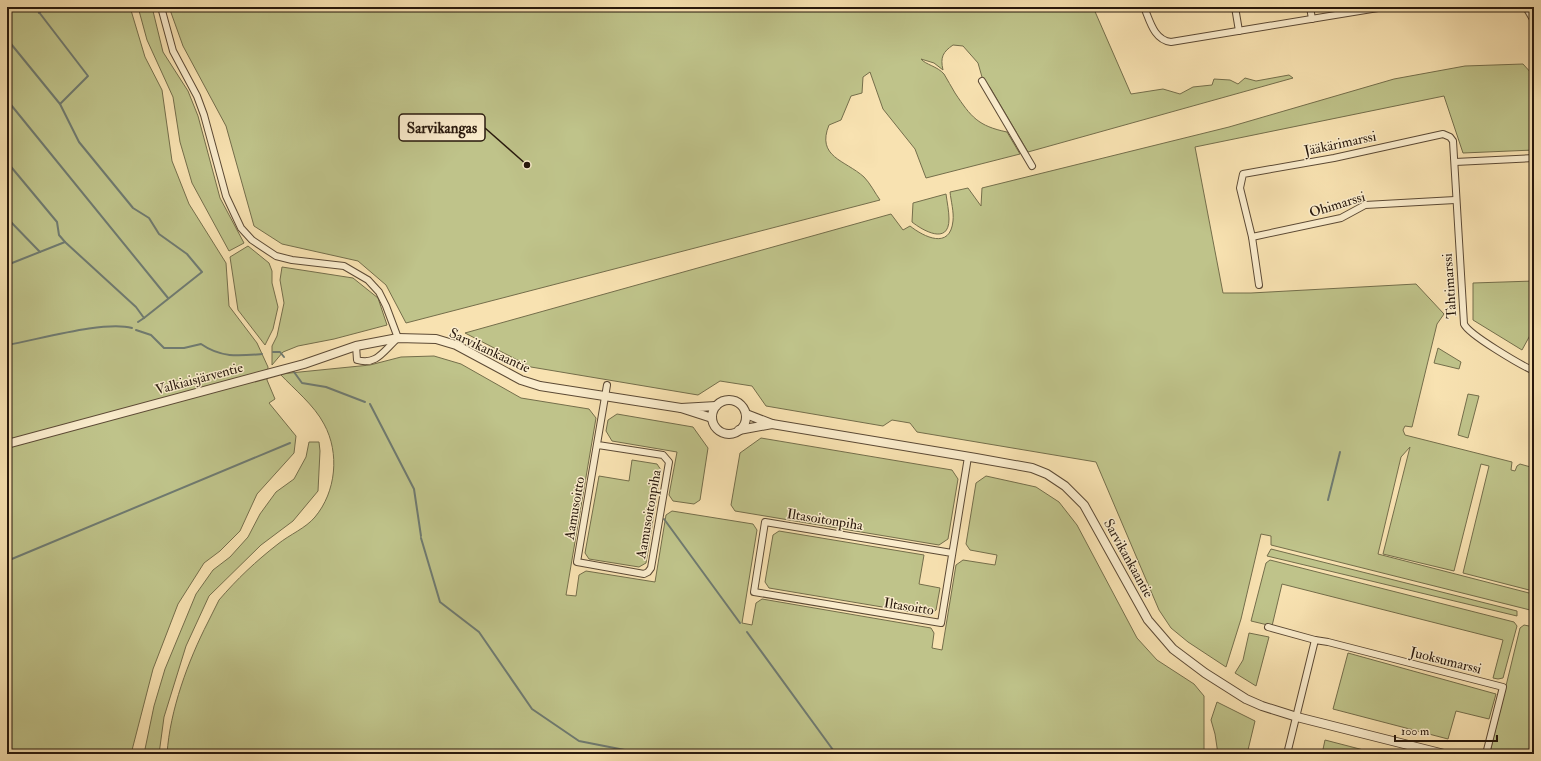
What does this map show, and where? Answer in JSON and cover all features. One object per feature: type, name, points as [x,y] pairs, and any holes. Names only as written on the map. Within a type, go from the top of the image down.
[{"type":"street","points":[[160,7],[173,51],[197,96],[204,115],[226,196],[241,228],[252,240],[276,256],[292,260],[344,266],[368,280],[379,292],[398,338],[373,361],[364,362],[357,360],[356,346]]},
{"type":"street","points":[[1144,7],[1156,34],[1163,41],[1171,42],[1384,7]]},
{"type":"street","points":[[1235,7],[1239,31]]},
{"type":"street","points":[[1310,7],[1312,19]]},
{"type":"street","points":[[1527,7],[1534,19]]},
{"type":"street","points":[[982,81],[1032,166]]},
{"type":"street","name":"Jääkärimarssi","points":[[1259,286],[1252,237],[1240,188],[1243,174],[1334,158],[1443,134],[1450,137],[1453,141],[1455,162]]},
{"type":"street","points":[[1455,162],[1534,158]]},
{"type":"street","name":"Tahtimarssi","points":[[1455,162],[1455,200],[1464,324],[1469,330],[1482,339],[1534,371]]},
{"type":"street","name":"Ohimarssi","points":[[1252,237],[1340,218],[1365,205],[1455,200]]},
{"type":"street","name":"Valkiaisjärventie","points":[[7,444],[304,364],[356,346],[398,338]]},
{"type":"street","name":"Sarvikankaantie","points":[[398,338],[436,339],[456,345],[521,380],[540,386],[682,408],[712,418],[714,424],[722,432],[728,434],[739,430],[772,424]]},
{"type":"street","name":"Aamusoitto","points":[[607,385],[577,562],[644,574],[648,572]]},
{"type":"street","name":"Sarvikankaantie","points":[[682,408],[716,406],[721,402],[733,400],[739,403],[746,414],[772,424],[1032,468],[1065,486],[1089,514],[1148,620],[1173,649],[1205,673],[1246,699],[1297,717],[1444,754]]},
{"type":"street","points":[[712,418],[716,406]]},
{"type":"street","points":[[739,430],[745,423],[746,414]]},
{"type":"street","name":"Aamusoitonpiha","points":[[598,445],[662,455],[669,462],[651,568],[648,572]]},
{"type":"street","name":"Iltasoitto","points":[[754,592],[941,623],[968,456]]},
{"type":"street","name":"Iltasoitonpiha","points":[[754,592],[765,522],[952,553]]},
{"type":"street","name":"Juoksumarssi","points":[[1268,628],[1503,687],[1486,754]]},
{"type":"street","points":[[1287,754],[1315,640]]},
{"type":"green space","points":[[7,7],[130,7],[145,57],[162,90],[172,161],[189,204],[226,263],[229,306],[257,343],[268,367],[267,380],[275,399],[269,403],[296,436],[294,453],[257,494],[240,531],[220,551],[204,563],[178,604],[153,669],[131,754],[7,754]]},
{"type":"green space","points":[[138,7],[152,7],[163,52],[188,91],[198,116],[220,198],[244,243],[229,251],[192,183],[180,142],[173,97],[147,40]]},
{"type":"green space","points":[[169,7],[1093,7],[1131,94],[1163,89],[1180,94],[1193,87],[1212,85],[1214,79],[1230,80],[1238,84],[1245,78],[1256,81],[1289,75],[1293,78],[1028,152],[991,89],[982,77],[978,63],[963,46],[953,45],[943,55],[943,70],[934,63],[921,59],[944,74],[961,101],[976,119],[989,127],[1007,132],[1020,154],[926,178],[915,149],[883,109],[870,72],[863,77],[862,93],[851,96],[841,120],[829,125],[826,136],[826,144],[834,157],[864,177],[880,200],[406,323],[386,285],[358,261],[282,244],[254,226],[226,126],[183,46]]},
{"type":"green space","points":[[1523,64],[1533,75],[1534,150],[1463,153],[1444,96],[1195,147],[1223,293],[1251,293],[1416,284],[1444,314],[1437,324],[1412,427],[1405,426],[1403,430],[1405,435],[1512,462],[1511,470],[1515,471],[1517,466],[1520,464],[1534,468],[1534,611],[1271,545],[1271,536],[1261,534],[1241,619],[1226,667],[1188,642],[1171,628],[1159,610],[1096,462],[917,432],[910,423],[892,420],[883,426],[766,406],[752,386],[720,381],[698,395],[531,367],[465,333],[891,214],[903,230],[910,226],[929,237],[942,238],[947,236],[951,230],[953,221],[950,192],[968,188],[981,206],[982,188],[1229,127],[1394,79],[1465,66]],"holes":[[[1410,447],[1383,554],[1454,571],[1481,464],[1489,466],[1463,573],[1533,591],[1529,593],[1378,554],[1401,457]]]},
{"type":"green space","points":[[946,194],[949,219],[948,227],[945,232],[934,234],[922,229],[912,222],[913,203]]},
{"type":"green space","points":[[248,246],[269,263],[272,271],[272,283],[278,307],[273,329],[265,345],[238,310],[230,257]]},
{"type":"green space","points":[[282,267],[353,278],[378,298],[387,325],[334,339],[298,346],[283,352],[272,365],[272,346],[277,336],[284,303],[280,280]]},
{"type":"green space","points":[[1534,281],[1534,328],[1522,350],[1473,320],[1473,283]]},
{"type":"green space","points":[[1438,348],[1461,362],[1459,369],[1434,363]]},
{"type":"green space","points":[[434,356],[461,364],[521,398],[589,409],[596,418],[566,595],[576,596],[579,575],[586,571],[655,582],[666,515],[672,511],[753,524],[757,530],[742,623],[752,625],[756,603],[762,599],[931,628],[934,633],[932,648],[942,650],[956,565],[963,560],[995,565],[997,555],[970,550],[966,544],[976,483],[986,476],[1036,487],[1059,502],[1077,525],[1137,638],[1157,660],[1194,684],[1204,696],[1204,754],[167,754],[172,720],[181,686],[201,637],[219,600],[262,557],[311,521],[322,507],[328,496],[334,460],[329,435],[320,417],[310,404],[280,374],[370,365],[401,357]]},
{"type":"green space","points":[[1468,394],[1479,396],[1468,438],[1458,435]]},
{"type":"green space","points":[[617,414],[693,427],[708,448],[700,500],[694,504],[673,501],[669,495],[677,452],[612,441],[606,431],[608,420]]},
{"type":"green space","points":[[761,438],[952,470],[958,479],[948,539],[939,545],[735,511],[731,505],[740,453]]},
{"type":"green space","points":[[309,442],[319,442],[318,491],[293,521],[261,545],[209,596],[186,646],[164,717],[159,754],[144,754],[154,706],[165,669],[196,594],[213,570],[230,557],[248,537],[260,514],[276,492],[294,479],[306,457]]},
{"type":"green space","points":[[632,460],[657,464],[661,470],[646,563],[639,567],[589,559],[585,553],[599,476],[629,481]]},
{"type":"green space","points":[[779,531],[924,555],[919,584],[940,588],[936,610],[930,615],[769,588],[765,582],[773,535]]},
{"type":"green space","points":[[1271,549],[1517,611],[1517,616],[1267,556]]},
{"type":"green space","points":[[1270,560],[1514,622],[1517,626],[1503,678],[1493,678],[1503,640],[1282,584],[1272,626],[1251,621],[1266,563]]},
{"type":"green space","points":[[1524,625],[1534,627],[1534,754],[1498,754],[1490,752],[1520,628]]},
{"type":"green space","points":[[1249,633],[1269,637],[1256,686],[1235,673],[1243,660]]},
{"type":"green space","points":[[1348,653],[1496,694],[1489,719],[1456,711],[1448,739],[1333,709]]},
{"type":"green space","points":[[1217,702],[1255,721],[1247,754],[1218,754],[1211,720]]},
{"type":"green space","points":[[1325,740],[1379,754],[1322,754]]},
{"type":"waterway","points":[[35,7],[88,76],[60,104]]},
{"type":"waterway","points":[[39,13],[45,7]]},
{"type":"waterway","points":[[7,39],[60,104],[79,142],[133,208],[149,218],[159,234],[187,254],[202,272],[144,318]]},
{"type":"waterway","points":[[7,100],[168,298]]},
{"type":"waterway","points":[[7,162],[57,222],[59,235],[65,242]]},
{"type":"waterway","points":[[7,218],[40,252]]},
{"type":"waterway","points":[[7,265],[65,242],[136,307],[144,318],[138,322]]},
{"type":"waterway","points":[[7,345],[88,329],[120,326],[132,328]]},
{"type":"waterway","points":[[136,330],[151,335],[164,348],[184,348],[201,344],[208,349],[223,354],[262,354]]},
{"type":"waterway","points":[[273,352],[280,352],[284,357]]},
{"type":"waterway","points":[[294,372],[302,383],[326,387],[365,402]]},
{"type":"waterway","points":[[370,404],[414,489],[421,536]]},
{"type":"waterway","points":[[7,561],[290,443]]},
{"type":"waterway","points":[[1328,500],[1340,452]]},
{"type":"waterway","points":[[664,519],[740,623]]},
{"type":"waterway","points":[[421,538],[440,602],[479,632],[532,709],[579,741],[645,754]]},
{"type":"waterway","points":[[747,632],[836,754]]},
{"type":"place","name":"Sarvikangas","points":[[527,165]]}]
